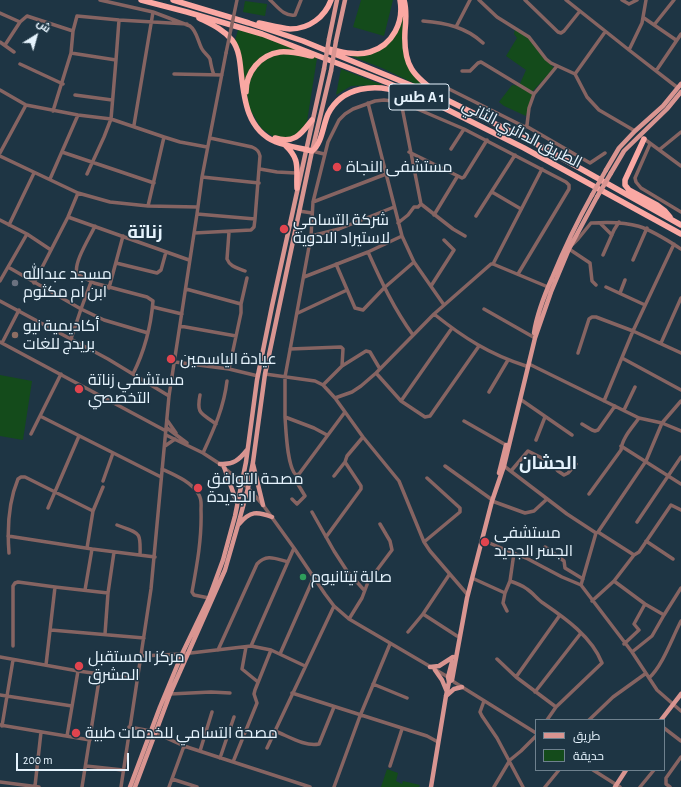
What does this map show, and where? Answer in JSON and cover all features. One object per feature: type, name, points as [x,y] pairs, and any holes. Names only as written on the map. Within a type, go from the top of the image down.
[{"type":"highway","name":"الطريق الدائري الثاني","points":[[141,0],[262,34],[329,59],[440,106],[554,163],[681,234]]},
{"type":"highway","name":"الطريق الدائري الثاني","points":[[173,0],[303,41],[447,100],[542,147],[681,225]]},
{"type":"highway","points":[[249,23],[290,29],[305,26],[320,17],[326,11],[331,0]]},
{"type":"highway","points":[[303,41],[349,53],[370,52],[380,48],[398,28],[402,10],[400,0]]},
{"type":"highway","points":[[404,0],[406,14],[405,50],[407,60],[417,77],[425,85],[447,100]]},
{"type":"highway","points":[[187,12],[221,30],[232,40],[239,57],[244,100],[250,118],[255,126],[266,136],[284,145],[309,150],[317,145],[328,114],[334,104],[343,96],[353,91],[377,87],[398,92],[421,101],[440,106]]},
{"type":"highway","points":[[312,120],[302,133],[294,139],[282,140],[268,134],[258,123],[249,108],[246,96],[248,78],[259,62],[273,54],[288,52],[329,59]]},
{"type":"highway","points":[[639,135],[625,184],[629,190],[665,211],[671,219]]},
{"type":"highway","points":[[284,145],[294,155],[296,160],[297,188]]},
{"type":"main road","points":[[156,723],[225,570],[248,488],[265,374],[299,211],[309,150],[312,120],[324,70],[337,0]]},
{"type":"main road","points":[[130,787],[182,654],[209,598],[220,569],[242,482],[258,376],[297,188],[309,150],[330,70],[345,0]]},
{"type":"main road","points":[[450,680],[457,636],[467,594],[492,500],[504,466],[535,337],[551,292],[570,248],[624,150],[667,109],[680,88]]},
{"type":"main road","points":[[535,337],[537,318],[567,241],[619,148],[639,135]]},
{"type":"main road","points":[[431,787],[446,694],[464,612],[506,445],[528,365]]},
{"type":"main road","points":[[220,464],[227,464],[237,461],[247,450]]},
{"type":"main road","points":[[253,462],[263,505]]},
{"type":"main road","points":[[224,467],[237,504]]},
{"type":"main road","points":[[238,525],[248,515],[255,513],[262,513],[272,517]]},
{"type":"main road","points":[[430,667],[439,666],[453,657]]},
{"type":"main road","points":[[435,670],[442,680],[446,694]]},
{"type":"main road","points":[[446,694],[462,687]]},
{"type":"main road","points":[[662,719],[681,694]]},
{"type":"main road","points":[[135,787],[153,731]]},
{"type":"main road","points":[[617,786],[625,771]]},
{"type":"street","points":[[100,0],[153,12],[187,24],[193,28],[203,51],[209,58],[214,75]]},
{"type":"street","points":[[121,787],[155,557],[169,396],[186,289],[189,260],[207,147],[237,0]]},
{"type":"street","points":[[270,0],[286,14],[291,16],[295,15],[301,0]]},
{"type":"street","points":[[456,27],[470,0]]},
{"type":"street","points":[[479,0],[497,17],[528,37],[546,59],[575,74],[587,98],[599,110],[639,135],[681,166]]},
{"type":"street","points":[[525,0],[558,32],[561,33],[564,32],[580,11]]},
{"type":"street","points":[[566,0],[605,32],[680,88]]},
{"type":"street","points":[[622,0],[628,4],[638,0]]},
{"type":"street","points":[[629,50],[644,18],[646,0]]},
{"type":"street","points":[[654,25],[674,0]]},
{"type":"street","points":[[134,126],[153,12]]},
{"type":"street","points":[[0,13],[20,22]]},
{"type":"street","points":[[5,46],[25,16],[73,31]]},
{"type":"street","points":[[53,111],[63,84],[71,53],[73,31],[77,16],[151,23],[187,24]]},
{"type":"street","points":[[644,18],[676,40]]},
{"type":"street","points":[[86,174],[110,119],[119,20]]},
{"type":"street","points":[[423,20],[456,27],[474,35],[483,43]]},
{"type":"street","points":[[575,74],[605,32]]},
{"type":"street","points":[[656,71],[681,34]]},
{"type":"street","points":[[0,42],[14,52]]},
{"type":"street","points":[[71,53],[116,60]]},
{"type":"street","points":[[462,71],[470,70],[478,62],[481,62],[534,94]]},
{"type":"street","points":[[20,64],[63,84]]},
{"type":"street","points":[[526,126],[529,108],[534,94],[557,66]]},
{"type":"street","points":[[174,74],[222,75]]},
{"type":"street","points":[[447,88],[525,127],[526,126],[590,163],[605,153]]},
{"type":"street","points":[[0,90],[26,106],[110,119],[180,142],[207,147]]},
{"type":"street","points":[[75,95],[112,100]]},
{"type":"street","points":[[292,499],[297,504],[305,496],[296,481],[296,476],[292,471],[290,460],[285,417],[285,377],[311,236],[313,202],[328,142],[339,120],[345,114],[368,103],[384,100],[401,102],[487,140],[566,182],[569,189],[518,274]]},
{"type":"street","points":[[401,102],[409,152],[421,204],[453,229],[465,236]]},
{"type":"street","points":[[368,103],[402,236],[414,262],[444,305]]},
{"type":"street","points":[[26,106],[0,155],[34,173],[78,193],[110,202],[148,206],[197,207]]},
{"type":"street","points":[[50,179],[78,115]]},
{"type":"street","points":[[451,149],[464,129]]},
{"type":"street","points":[[659,150],[681,132]]},
{"type":"street","points":[[148,206],[164,137]]},
{"type":"street","points":[[194,233],[250,230],[254,227],[259,183],[260,156],[256,149],[210,138]]},
{"type":"street","points":[[409,152],[457,177],[464,178],[487,140]]},
{"type":"street","points":[[650,144],[635,178],[636,182],[641,188],[681,212]]},
{"type":"street","points":[[309,150],[324,154]]},
{"type":"street","points":[[62,152],[154,182]]},
{"type":"street","points":[[476,216],[515,155]]},
{"type":"street","points":[[260,169],[296,173]]},
{"type":"street","points":[[494,264],[542,169]]},
{"type":"street","points":[[9,225],[34,173]]},
{"type":"street","points":[[313,202],[386,174]]},
{"type":"street","points":[[202,177],[259,183]]},
{"type":"street","points":[[434,215],[457,177]]},
{"type":"street","points":[[492,192],[521,209]]},
{"type":"street","points":[[34,283],[68,217],[78,193]]},
{"type":"street","points":[[398,223],[408,215],[414,207],[418,207],[421,204]]},
{"type":"street","points":[[311,236],[339,229],[394,207]]},
{"type":"street","points":[[299,211],[312,213]]},
{"type":"street","points":[[197,214],[255,219]]},
{"type":"street","points":[[68,217],[189,260]]},
{"type":"street","points":[[0,220],[27,234],[51,250]]},
{"type":"street","points":[[596,285],[592,281],[590,263],[570,248],[590,224],[619,222],[642,226],[659,234],[681,249]]},
{"type":"street","points":[[603,255],[619,222]]},
{"type":"street","points":[[600,223],[612,235]]},
{"type":"street","points":[[95,226],[78,261],[76,270],[80,277],[109,288],[147,297],[153,301],[143,353],[133,374]]},
{"type":"street","points":[[633,260],[647,228]]},
{"type":"street","points":[[230,232],[227,259],[228,263],[245,272]]},
{"type":"street","points":[[0,281],[27,234]]},
{"type":"street","points":[[109,288],[124,236]]},
{"type":"street","points":[[304,276],[368,252],[402,236]]},
{"type":"street","points":[[430,286],[454,250],[444,240]]},
{"type":"street","points":[[604,401],[645,305],[674,244]]},
{"type":"street","points":[[116,263],[157,273],[161,270],[166,252]]},
{"type":"street","points":[[368,252],[384,288],[400,318],[413,335]]},
{"type":"street","points":[[336,264],[355,308],[363,310],[384,288],[414,262]]},
{"type":"street","points":[[335,398],[352,392],[361,386],[376,373],[434,314],[489,265],[494,264],[548,287]]},
{"type":"street","points":[[8,267],[80,309],[104,320],[148,333]]},
{"type":"street","points":[[0,272],[4,273]]},
{"type":"street","points":[[229,369],[241,313],[241,304],[246,278]]},
{"type":"street","points":[[620,293],[625,280]]},
{"type":"street","points":[[71,340],[80,309],[91,282]]},
{"type":"street","points":[[606,287],[645,305]]},
{"type":"street","points":[[186,289],[241,304]]},
{"type":"street","points":[[298,313],[347,290]]},
{"type":"street","points":[[661,343],[681,298]]},
{"type":"street","points":[[0,301],[108,359],[169,396]]},
{"type":"street","points":[[153,307],[182,314]]},
{"type":"street","points":[[484,309],[535,337]]},
{"type":"street","points":[[19,310],[1,342],[166,431],[220,464],[242,482],[263,505],[334,606],[349,619],[435,670],[535,733]]},
{"type":"street","points":[[434,314],[479,346],[508,360],[528,365],[639,418],[662,423],[681,431]]},
{"type":"street","points":[[578,353],[589,319],[596,317],[634,331],[681,353]]},
{"type":"street","points":[[180,326],[236,336]]},
{"type":"street","points":[[401,401],[452,328]]},
{"type":"street","points":[[376,373],[401,401],[425,417],[430,416],[479,346]]},
{"type":"street","points":[[290,349],[340,347],[343,349],[342,366]]},
{"type":"street","points":[[323,385],[342,366],[364,352],[370,352],[380,369]]},
{"type":"street","points":[[622,358],[681,390]]},
{"type":"street","points":[[490,392],[508,360]]},
{"type":"street","points":[[175,362],[229,369],[258,376]]},
{"type":"street","points":[[31,434],[61,374]]},
{"type":"street","points":[[265,374],[315,381],[323,385],[335,398],[363,437],[399,481],[424,542],[467,594]]},
{"type":"street","points":[[203,453],[223,404],[227,381]]},
{"type":"street","points":[[624,410],[635,387]]},
{"type":"street","points":[[200,395],[198,405],[199,410],[202,415],[216,424]]},
{"type":"street","points":[[520,399],[572,435]]},
{"type":"street","points":[[581,585],[597,532],[646,461],[662,423],[681,401]]},
{"type":"street","points":[[582,424],[592,430],[598,430],[615,406]]},
{"type":"street","points":[[296,476],[345,412]]},
{"type":"street","points":[[40,416],[161,477]]},
{"type":"street","points":[[285,417],[314,428],[326,435]]},
{"type":"street","points":[[536,440],[545,417]]},
{"type":"street","points":[[589,494],[621,450],[624,439],[639,418]]},
{"type":"street","points":[[167,420],[177,438]]},
{"type":"street","points":[[464,421],[506,445]]},
{"type":"street","points":[[166,431],[177,438]]},
{"type":"street","points":[[48,508],[79,436]]},
{"type":"street","points":[[334,476],[363,437]]},
{"type":"street","points":[[165,446],[177,438]]},
{"type":"street","points":[[621,446],[681,484]]},
{"type":"street","points":[[512,471],[528,451],[548,461],[564,475],[568,474],[576,464]]},
{"type":"street","points":[[103,480],[113,453]]},
{"type":"street","points":[[638,522],[681,457]]},
{"type":"street","points":[[326,537],[361,489],[361,486],[345,462]]},
{"type":"street","points":[[445,466],[492,500],[525,513],[534,511],[547,499]]},
{"type":"street","points":[[504,466],[567,514],[634,555]]},
{"type":"street","points":[[162,469],[192,486],[199,494],[201,499],[202,528],[192,592],[194,595],[209,598]]},
{"type":"street","points":[[10,553],[8,536],[10,504],[18,479],[21,477],[25,477],[88,507],[93,511]]},
{"type":"street","points":[[424,542],[461,510],[427,478]]},
{"type":"street","points":[[87,548],[93,511],[102,487]]},
{"type":"street","points":[[592,600],[614,580],[634,555],[639,552],[671,505],[681,510]]},
{"type":"street","points":[[312,512],[347,571],[364,590]]},
{"type":"street","points":[[349,619],[362,598],[368,582],[392,550],[390,541],[380,524]]},
{"type":"street","points":[[117,525],[137,533],[140,536],[140,555]]},
{"type":"street","points":[[8,536],[155,557]]},
{"type":"street","points":[[482,540],[528,558],[562,577],[581,585],[624,644],[632,652],[657,690],[681,711]]},
{"type":"street","points":[[646,541],[673,559]]},
{"type":"street","points":[[545,547],[565,562],[565,568],[583,579]]},
{"type":"street","points":[[251,646],[294,548]]},
{"type":"street","points":[[85,590],[92,549]]},
{"type":"street","points":[[105,634],[108,593],[114,552]]},
{"type":"street","points":[[507,611],[503,602],[510,581],[514,553]]},
{"type":"street","points":[[218,650],[261,558],[268,557],[288,562]]},
{"type":"street","points":[[408,632],[423,614],[450,575]]},
{"type":"street","points":[[280,654],[314,577]]},
{"type":"street","points":[[472,578],[505,593]]},
{"type":"street","points":[[614,580],[645,604],[664,615]]},
{"type":"street","points":[[510,581],[528,589],[539,600],[581,633],[602,663],[556,707],[548,719]]},
{"type":"street","points":[[13,646],[13,586],[15,583],[18,582],[108,593]]},
{"type":"street","points":[[46,665],[56,587]]},
{"type":"street","points":[[632,652],[652,636],[681,588]]},
{"type":"street","points":[[624,644],[639,630],[634,624],[645,604]]},
{"type":"street","points":[[267,748],[334,606]]},
{"type":"street","points":[[423,614],[457,636]]},
{"type":"street","points":[[516,677],[560,615]]},
{"type":"street","points":[[649,678],[658,667],[681,621]]},
{"type":"street","points":[[51,630],[144,638]]},
{"type":"street","points":[[535,692],[581,633]]},
{"type":"street","points":[[334,787],[360,716],[390,644]]},
{"type":"street","points":[[141,656],[188,654],[251,646],[271,650],[305,666]]},
{"type":"street","points":[[246,647],[242,669],[258,682]]},
{"type":"street","points":[[233,762],[257,703],[254,694],[271,650]]},
{"type":"street","points":[[0,657],[78,671],[137,679]]},
{"type":"street","points":[[497,659],[516,677],[556,707]]},
{"type":"street","points":[[13,660],[1,726],[90,740]]},
{"type":"street","points":[[67,736],[78,671]]},
{"type":"street","points":[[82,787],[100,674]]},
{"type":"street","points":[[590,719],[613,697],[646,674]]},
{"type":"street","points":[[374,684],[407,698]]},
{"type":"street","points":[[170,694],[210,692],[230,693]]},
{"type":"street","points":[[292,693],[360,716],[427,736],[438,742]]},
{"type":"street","points":[[0,694],[72,706]]},
{"type":"street","points":[[484,701],[480,712],[510,760],[523,787]]},
{"type":"street","points":[[275,732],[307,744],[318,744],[334,707]]},
{"type":"street","points":[[200,751],[212,712]]},
{"type":"street","points":[[220,758],[234,718]]},
{"type":"street","points":[[129,727],[153,731],[184,746],[302,786],[310,787]]},
{"type":"street","points":[[390,766],[402,729]]},
{"type":"street","points":[[665,729],[681,742]]},
{"type":"street","points":[[0,782],[37,787],[41,732]]},
{"type":"street","points":[[494,787],[510,760],[521,751],[535,735]]},
{"type":"street","points":[[170,787],[184,746]]},
{"type":"street","points":[[670,787],[666,784],[666,778],[681,757]]},
{"type":"street","points":[[86,766],[123,770]]},
{"type":"street","points":[[545,787],[558,771]]},
{"type":"street","points":[[594,771],[617,786]]},
{"type":"street","points":[[640,787],[653,771]]},
{"type":"street","points":[[172,779],[196,787]]},
{"type":"green space","points":[[361,0],[393,0],[384,36],[353,27]]},
{"type":"green space","points":[[245,1],[267,4],[265,16],[243,12]]},
{"type":"green space","points":[[403,5],[407,60],[434,93],[382,68],[340,52],[370,52],[394,35]]},
{"type":"green space","points":[[241,27],[317,58],[306,128],[294,139],[275,138],[262,129],[249,108],[246,87],[234,44],[238,30]]},
{"type":"green space","points":[[515,29],[527,37],[554,68],[533,91],[526,116],[504,106],[499,102],[512,85],[519,86],[526,70],[506,56],[517,38],[514,34]]},
{"type":"green space","points":[[341,69],[383,85],[351,86],[336,95]]},
{"type":"green space","points":[[0,375],[32,381],[23,440],[0,436]]},
{"type":"green space","points":[[387,769],[398,773],[396,781],[402,784],[403,781],[420,785],[419,787],[381,787]]},
{"type":"place","name":"مستشفى النجاة","points":[[337,167]]},
{"type":"place","name":"شركة التسامي لاستيراد الادوية","points":[[284,229]]},
{"type":"place","name":"مسجد عبدالله ابن ام مكثوم","points":[[15,283]]},
{"type":"place","name":"أكاديمية نيو بريدج للغات","points":[[15,335]]},
{"type":"place","name":"عيادة الياسمين","points":[[171,359]]},
{"type":"place","name":"مستشفي زناتة التخصصي","points":[[79,389]]},
{"type":"place","name":"مصحة التوافق الجديدة","points":[[198,488]]},
{"type":"place","name":"مستشفى الجسر الجديد","points":[[485,542]]},
{"type":"place","name":"صالة تيتانيوم","points":[[303,577]]},
{"type":"place","name":"مركز المستقبل المشرق","points":[[79,666]]},
{"type":"place","name":"مصحة التسامي للخدمات طبية","points":[[76,733]]},
{"type":"district","name":"زناتة","points":[[145,233]]},
{"type":"district","name":"الحشان","points":[[548,464]]}]
